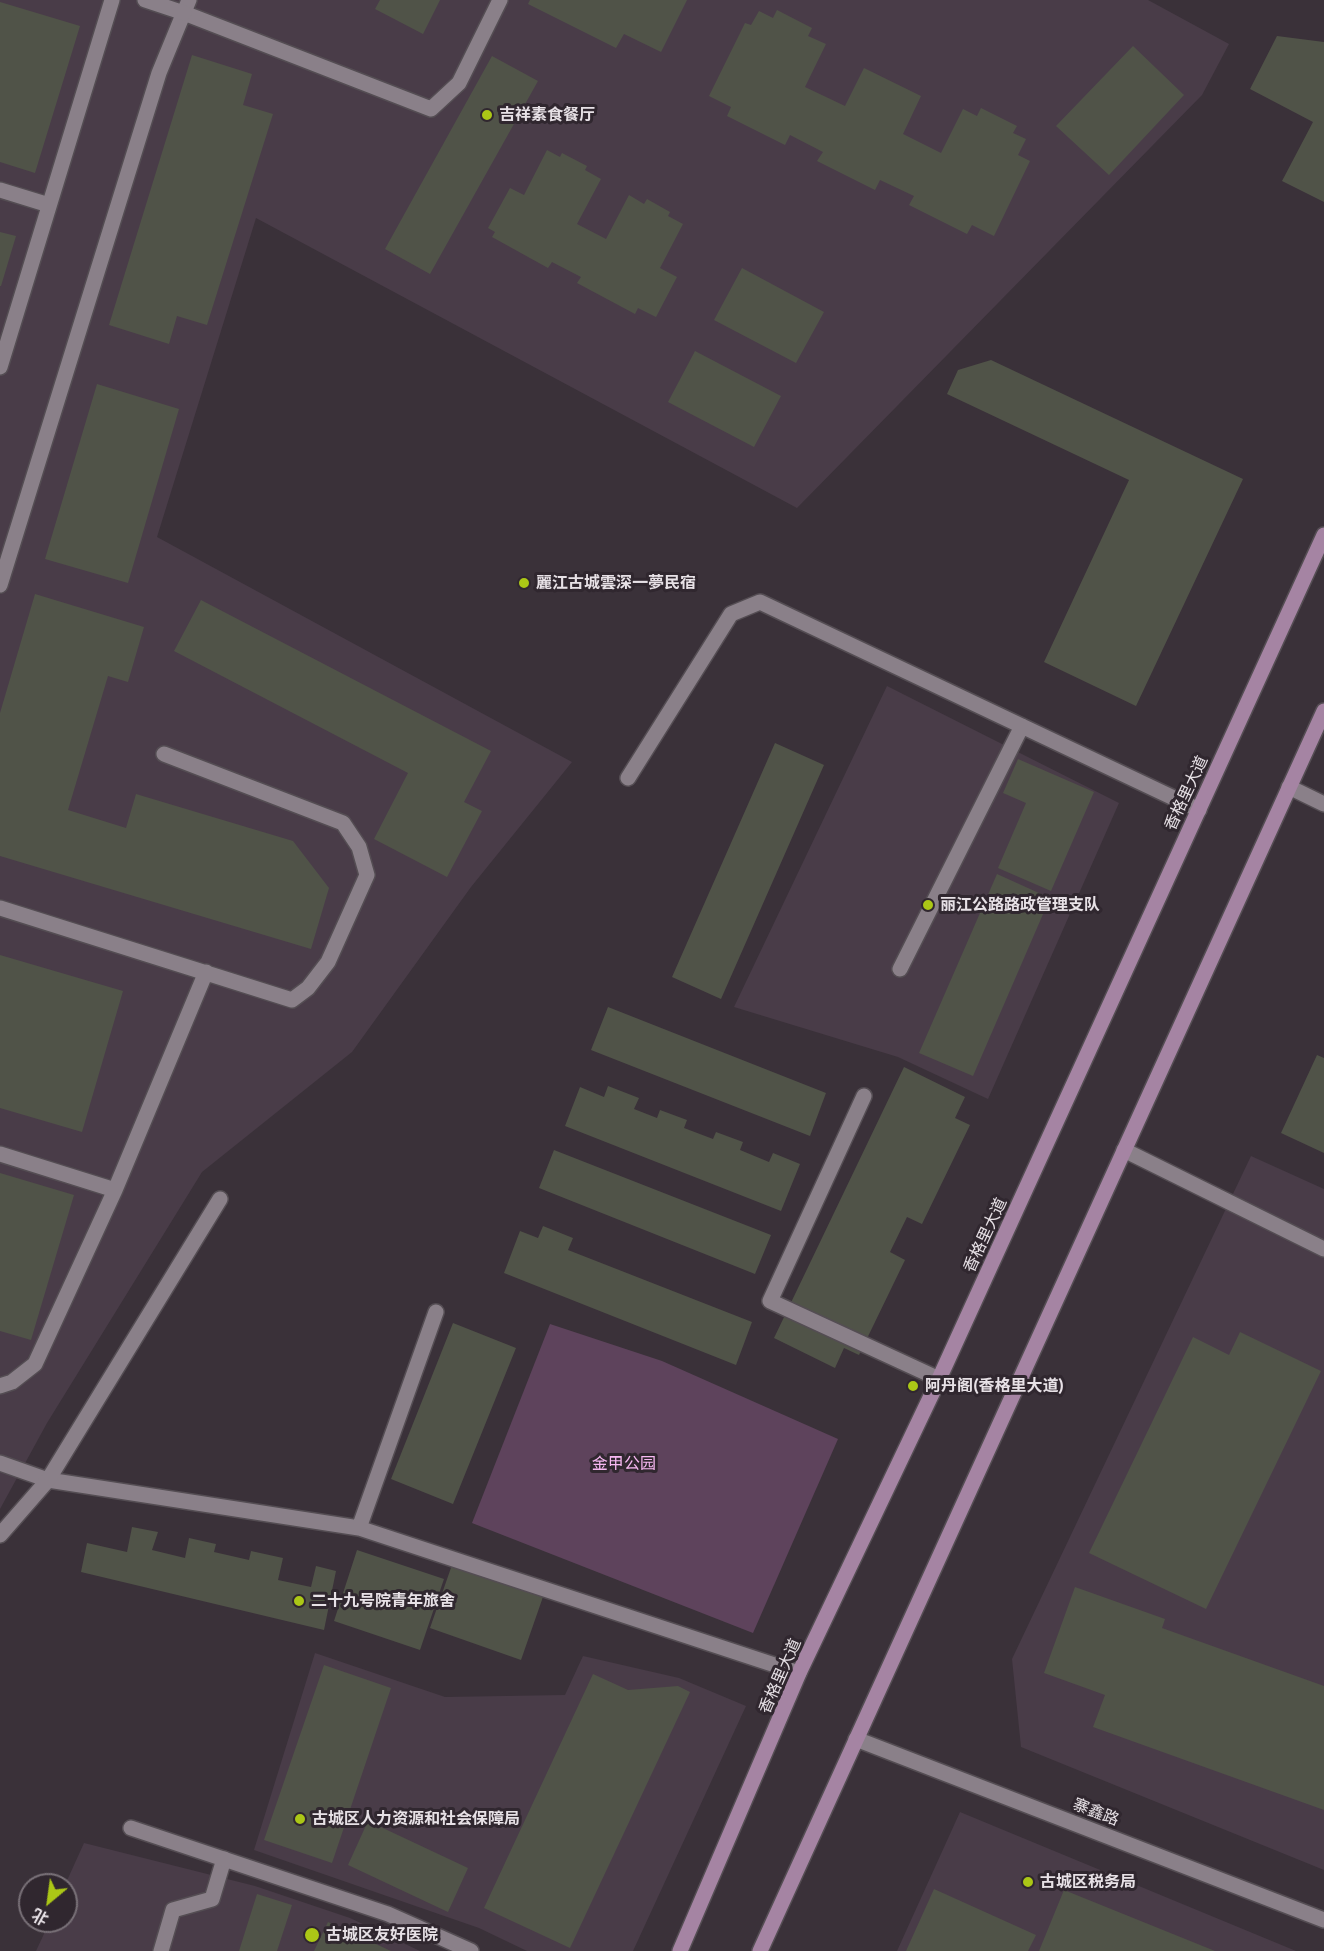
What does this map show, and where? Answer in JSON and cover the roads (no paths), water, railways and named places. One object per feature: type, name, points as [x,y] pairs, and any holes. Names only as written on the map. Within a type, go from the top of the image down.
[{"type":"main road","name":"香格里大道","points":[[680,1951],[799,1673],[939,1379],[1324,535]]},
{"type":"main road","points":[[760,1951],[1324,711]]},
{"type":"street","points":[[0,367],[112,0]]},
{"type":"street","points":[[145,0],[186,6],[431,109],[459,83],[500,0]]},
{"type":"street","points":[[0,585],[159,73],[186,6]]},
{"type":"street","points":[[0,190],[50,206]]},
{"type":"street","points":[[628,778],[731,614],[759,602],[1198,810]]},
{"type":"street","points":[[900,969],[1022,726]]},
{"type":"street","points":[[0,908],[291,1000],[308,988],[328,962],[367,875],[359,847],[344,823],[164,754]]},
{"type":"street","points":[[1289,787],[1324,804]]},
{"type":"street","points":[[0,1386],[12,1382],[35,1364],[115,1190],[206,972]]},
{"type":"street","points":[[864,1096],[770,1301],[939,1379]]},
{"type":"street","points":[[1124,1150],[1324,1249]]},
{"type":"street","points":[[0,1154],[115,1190]]},
{"type":"street","points":[[0,1535],[48,1480],[219,1199]]},
{"type":"street","points":[[359,1528],[436,1312]]},
{"type":"street","points":[[0,1463],[48,1480],[359,1528],[799,1673]]},
{"type":"street","name":"寨鑫路","points":[[855,1739],[1324,1920]]},
{"type":"street","points":[[131,1828],[388,1914],[471,1951]]},
{"type":"street","points":[[161,1951],[173,1910],[212,1899],[224,1859]]},
{"type":"place","name":"吉祥素食餐厅","points":[[487,115]]},
{"type":"place","name":"麗江古城雲深一夢民宿","points":[[524,583]]},
{"type":"place","name":"丽江公路路政管理支队","points":[[928,905]]},
{"type":"place","name":"阿丹阁(香格里大道)","points":[[913,1386]]},
{"type":"place","name":"二十九号院青年旅舍","points":[[299,1601]]},
{"type":"place","name":"古城区人力资源和社会保障局","points":[[300,1819]]},
{"type":"place","name":"古城区税务局","points":[[1028,1882]]},
{"type":"place","name":"古城区友好医院","points":[[312,1935]]},
{"type":"park label","name":"金甲公园","points":[[624,1464]]}]
